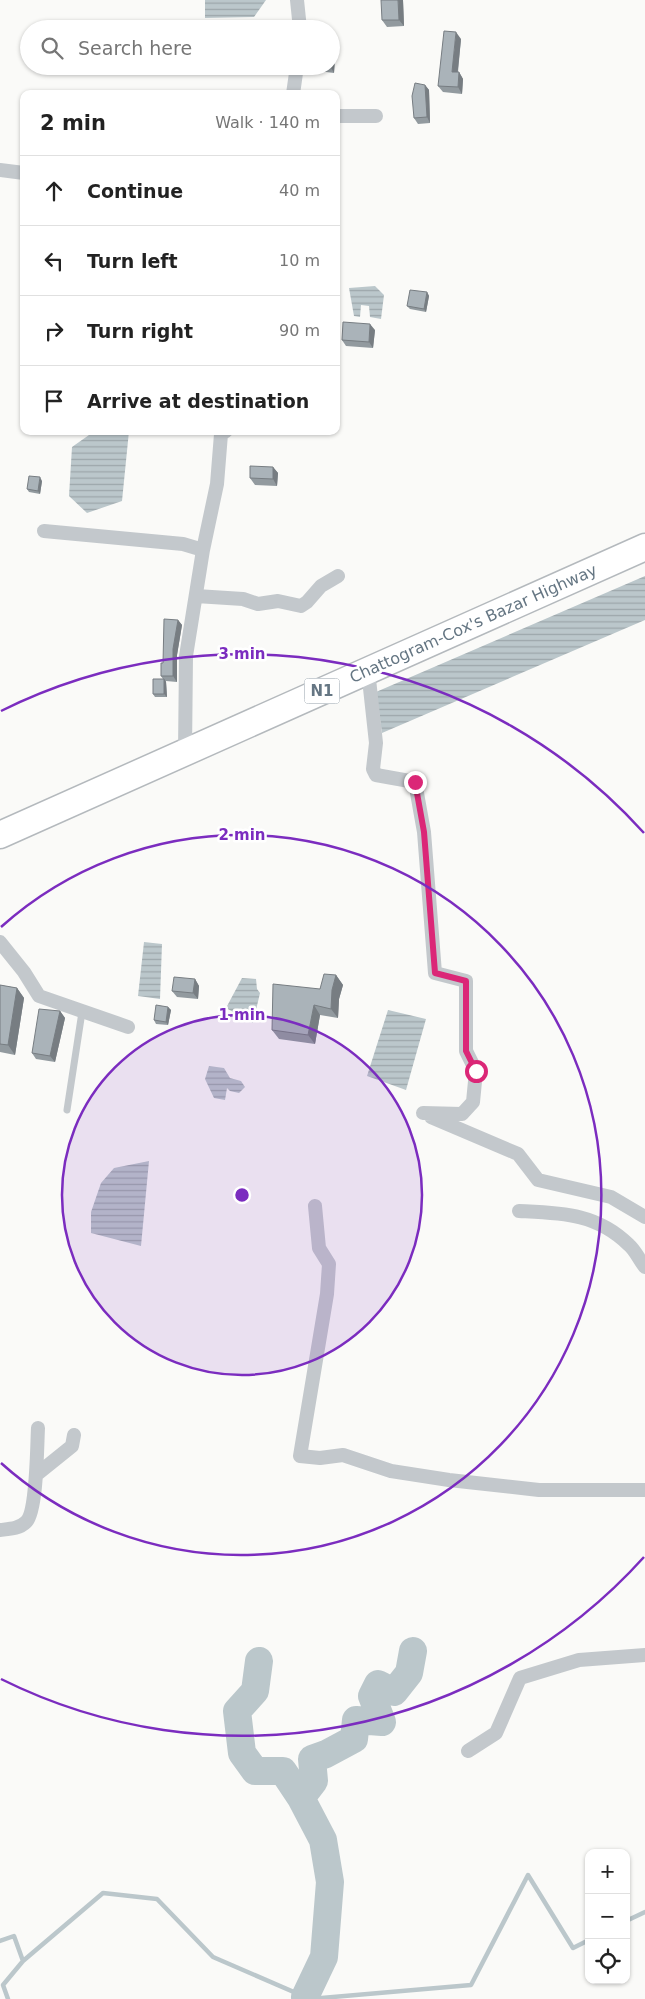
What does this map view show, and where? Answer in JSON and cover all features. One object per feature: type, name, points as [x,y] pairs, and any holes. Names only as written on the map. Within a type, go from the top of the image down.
[{"type":"highway","name":"Chattogram-Cox's Bazar Highway","points":[[0,835],[645,547]]},
{"type":"street","points":[[297,0],[299,20]]},
{"type":"street","points":[[294,90],[296,75]]},
{"type":"street","points":[[340,116],[376,116]]},
{"type":"street","points":[[0,170],[20,172]]},
{"type":"street","points":[[184,752],[186,656],[203,550],[217,484],[221,435]]},
{"type":"street","points":[[44,531],[183,544],[203,550]]},
{"type":"street","points":[[196,596],[243,598],[258,604],[278,602],[301,606],[321,586],[338,576]]},
{"type":"street","points":[[368,670],[376,743],[374,769],[376,775],[415,782],[424,832],[435,973],[466,981],[466,1051],[476,1071],[472,1102],[462,1114],[423,1113],[518,1154],[538,1180],[611,1197],[645,1217]]},
{"type":"street","points":[[0,942],[24,972],[39,996],[128,1027]]},
{"type":"street","points":[[315,1206],[319,1248],[329,1264],[327,1294],[300,1456],[320,1458],[343,1455],[391,1471],[449,1480],[539,1490],[645,1490]]},
{"type":"street","points":[[519,1211],[568,1214],[607,1227],[630,1246],[645,1267]]},
{"type":"street","points":[[0,1530],[15,1528],[25,1523],[32,1514],[38,1428]]},
{"type":"street","points":[[36,1475],[72,1446],[74,1434]]},
{"type":"street","points":[[468,1751],[496,1733],[520,1678],[579,1660],[645,1655]]},
{"type":"lane","points":[[67,1110],[82,1012]]},
{"type":"shaded area","points":[[205,0],[266,0],[254,17],[205,18]]},
{"type":"shaded area","points":[[375,286],[384,295],[381,319],[370,317],[369,306],[361,305],[360,317],[354,316],[349,288]]},
{"type":"shaded area","points":[[89,435],[129,435],[122,501],[87,513],[69,496],[72,447]]},
{"type":"shaded area","points":[[645,576],[645,620],[382,733],[376,692]]},
{"type":"shaded area","points":[[144,942],[162,944],[160,999],[138,996]]},
{"type":"shaded area","points":[[242,978],[256,979],[257,989],[260,993],[253,1023],[226,1008]]},
{"type":"shaded area","points":[[388,1010],[426,1019],[406,1090],[367,1076]]},
{"type":"shaded area","points":[[209,1066],[224,1068],[230,1078],[241,1081],[245,1087],[239,1093],[230,1091],[227,1088],[225,1100],[214,1098],[205,1079]]},
{"type":"shaded area","points":[[149,1161],[141,1246],[91,1233],[91,1212],[101,1183],[114,1168]]},
{"type":"building","points":[[381,0],[398,0],[399,20],[382,20]]},
{"type":"building","points":[[444,31],[456,32],[452,72],[459,72],[458,87],[438,86]]},
{"type":"building","points":[[415,83],[425,85],[427,117],[414,118],[412,96]]},
{"type":"building","points":[[410,290],[427,292],[424,309],[407,306]]},
{"type":"building","points":[[343,322],[370,324],[369,342],[342,340]]},
{"type":"building","points":[[250,466],[273,467],[273,479],[250,478]]},
{"type":"building","points":[[29,476],[40,477],[38,491],[27,489]]},
{"type":"building","points":[[164,619],[178,620],[173,649],[173,676],[161,676]]},
{"type":"building","points":[[153,679],[164,679],[164,694],[153,694]]},
{"type":"building","points":[[324,974],[336,975],[332,990],[331,1009],[314,1005],[308,1035],[272,1030],[273,984],[320,989]]},
{"type":"building","points":[[174,977],[195,979],[193,993],[172,991]]},
{"type":"building","points":[[0,985],[17,988],[8,1045],[0,1044]]},
{"type":"building","points":[[156,1005],[168,1007],[166,1022],[154,1020]]},
{"type":"building","points":[[39,1009],[60,1011],[50,1056],[32,1053]]},
{"type":"waterway","points":[[305,1997],[324,1957],[330,1882],[323,1840],[301,1798],[314,1781],[312,1759],[326,1754],[354,1739],[356,1720],[382,1722],[372,1696],[378,1684],[394,1692],[409,1673],[413,1651]]},
{"type":"waterway","points":[[259,1661],[255,1691],[237,1711],[242,1753],[255,1771],[283,1771],[301,1798]]},
{"type":"waterway","points":[[8,1999],[3,1985],[23,1961],[103,1893],[157,1899],[213,1957],[310,1999],[471,1985],[528,1875],[573,1948],[585,1942]]},
{"type":"waterway","points":[[630,1919],[645,1912]]},
{"type":"waterway","points":[[0,1941],[14,1936],[23,1961]]},
{"type":"route","points":[[415,782],[424,832],[435,973],[466,981],[466,1051],[476,1071]]}]
